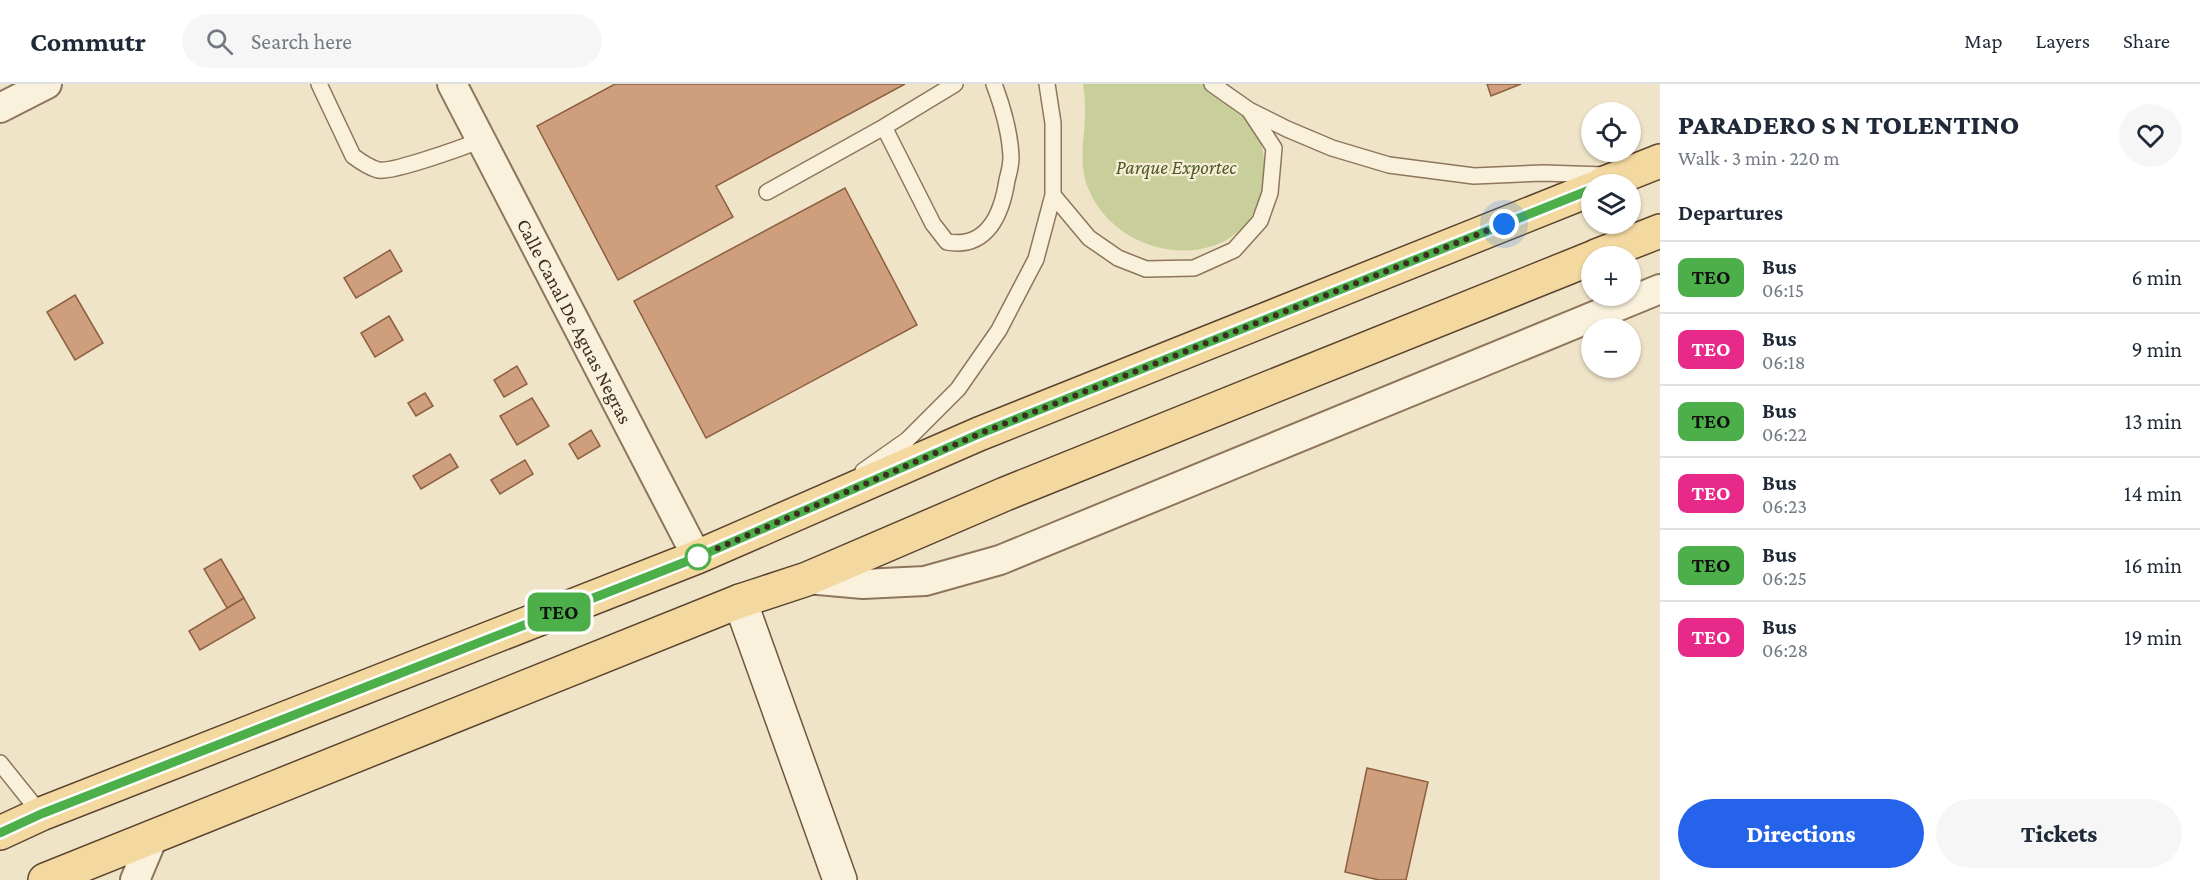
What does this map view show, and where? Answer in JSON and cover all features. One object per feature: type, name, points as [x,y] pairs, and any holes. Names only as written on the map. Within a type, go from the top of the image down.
[{"type":"main road","points":[[1629,174],[1660,161]]},
{"type":"main road","points":[[0,833],[41,814],[698,557],[819,502],[979,434],[1581,193]]},
{"type":"main road","points":[[1622,246],[1660,231]]},
{"type":"main road","points":[[45,880],[740,601],[807,579],[1005,494],[1581,262]]},
{"type":"main road","points":[[740,601],[840,880]]},
{"type":"street","points":[[0,108],[47,84]]},
{"type":"street","name":"Calle Canal De Aguas Negras","points":[[452,84],[698,557]]},
{"type":"street","points":[[807,579],[863,584],[925,581],[1000,560],[1660,289]]},
{"type":"street","points":[[135,880],[154,835]]},
{"type":"lane","points":[[319,84],[353,156],[363,164],[380,171],[442,155],[481,140]]},
{"type":"lane","points":[[767,192],[884,128],[955,84]]},
{"type":"lane","points":[[884,128],[933,224],[947,242],[959,244],[977,237],[990,227],[1003,204],[1011,159],[1005,113],[994,84]]},
{"type":"lane","points":[[819,502],[907,440],[958,389],[999,330],[1036,259],[1053,195],[1053,123],[1047,84]]},
{"type":"lane","points":[[1212,84],[1249,110],[1287,129],[1332,148],[1389,165],[1474,176],[1544,173],[1581,177]]},
{"type":"lane","points":[[1053,195],[1089,238],[1118,258],[1146,268],[1194,268],[1234,250],[1260,221],[1270,193],[1274,148],[1249,110]]},
{"type":"lane","points":[[0,763],[41,814]]},
{"type":"green space","name":"Parque Exportec","points":[[1083,84],[1206,84],[1229,98],[1244,114],[1256,133],[1262,147],[1264,162],[1264,178],[1255,210],[1237,232],[1213,246],[1185,251],[1156,247],[1128,235],[1105,215],[1088,188],[1083,167],[1085,107]]},
{"type":"building","points":[[615,84],[905,84],[716,186],[733,217],[618,280],[537,126]]},
{"type":"building","points":[[1487,84],[1521,84],[1491,96]]},
{"type":"building","points":[[845,188],[917,325],[706,438],[634,301]]},
{"type":"building","points":[[390,250],[402,271],[356,298],[344,278]]},
{"type":"building","points":[[75,295],[103,343],[75,360],[47,312]]},
{"type":"building","points":[[389,316],[403,340],[375,357],[361,333]]},
{"type":"building","points":[[517,366],[527,384],[504,397],[494,380]]},
{"type":"building","points":[[425,393],[433,406],[416,416],[408,403]]},
{"type":"building","points":[[532,398],[549,426],[517,445],[500,416]]},
{"type":"building","points":[[591,430],[600,446],[578,459],[569,444]]},
{"type":"building","points":[[450,454],[458,467],[421,489],[413,476]]},
{"type":"building","points":[[525,460],[533,474],[500,494],[491,480]]},
{"type":"building","points":[[221,559],[244,598],[227,608],[204,569]]},
{"type":"building","points":[[244,598],[255,618],[200,650],[189,631]]},
{"type":"building","points":[[1367,768],[1428,782],[1406,880],[1379,880],[1345,872]]},
{"type":"bus line","name":"TEO","points":[[0,833],[41,814],[698,557],[819,502],[979,434],[1581,193]]},
{"type":"route","points":[[698,557],[819,502],[979,434],[1504,224]]}]
